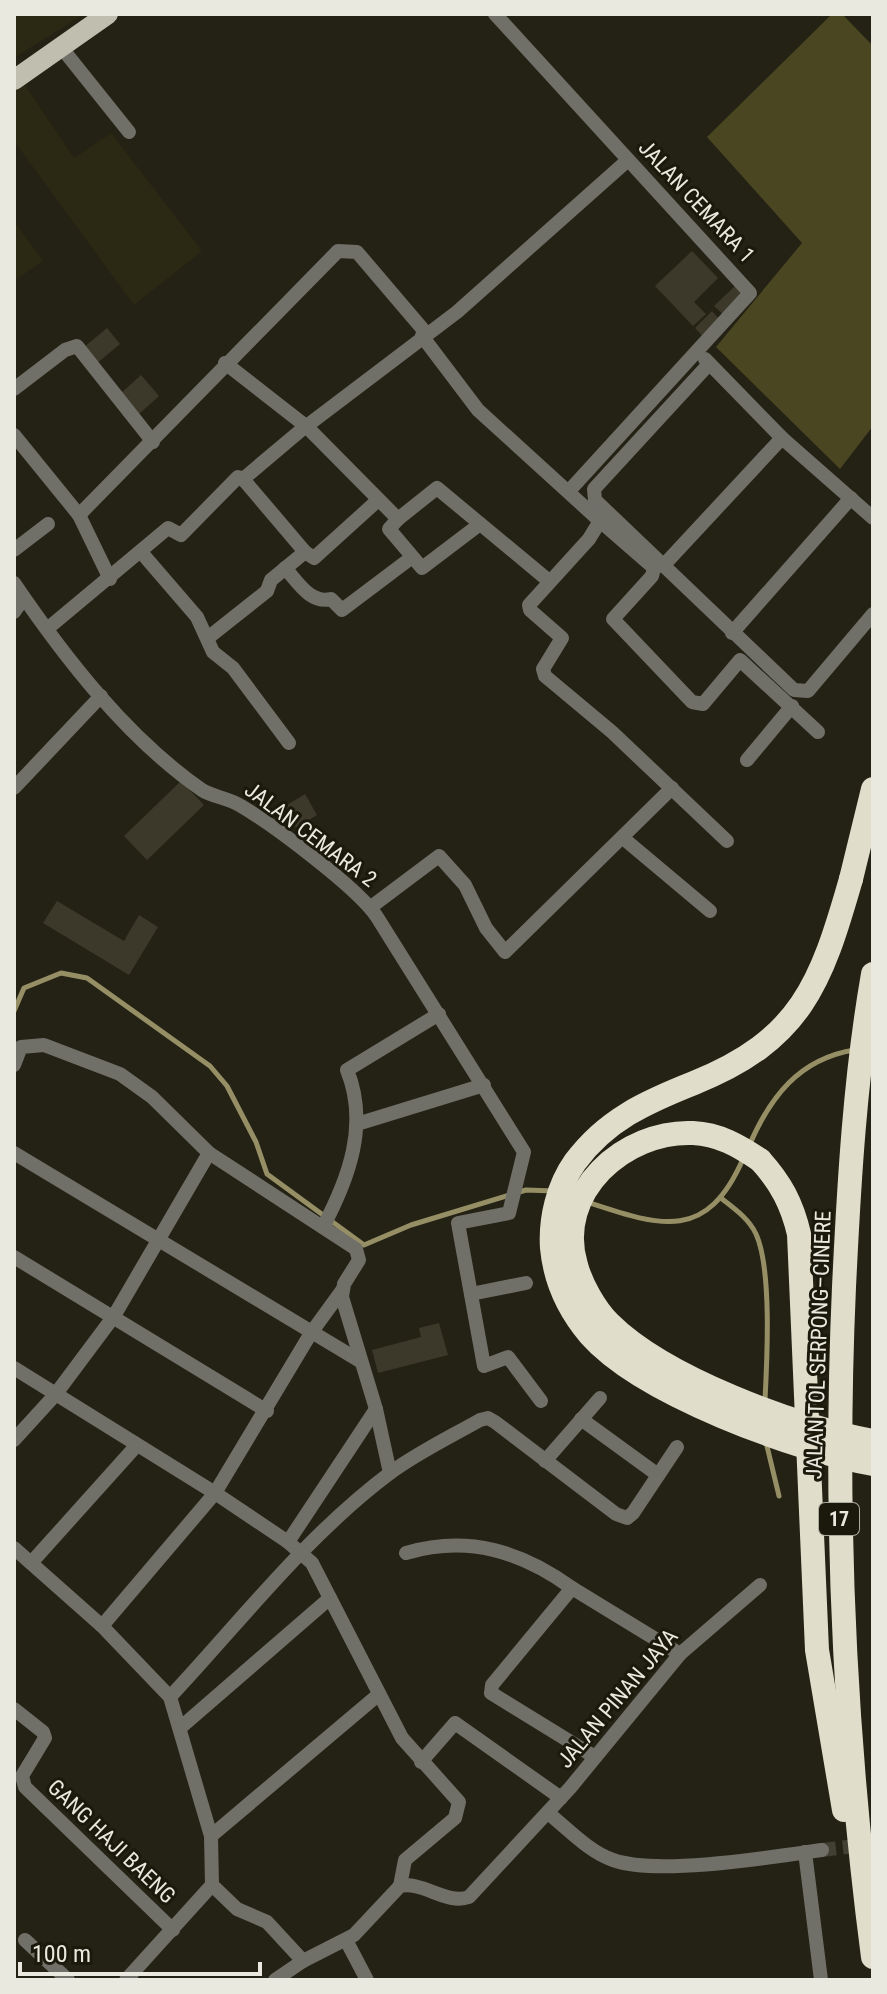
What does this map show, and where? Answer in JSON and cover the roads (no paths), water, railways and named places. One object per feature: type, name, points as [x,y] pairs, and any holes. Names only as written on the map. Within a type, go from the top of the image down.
[{"type":"highway","points":[[873,789],[833,942],[812,992],[779,1034],[739,1062],[648,1101],[607,1126],[574,1164],[557,1201],[550,1228],[554,1265],[566,1302],[592,1337],[628,1365],[744,1426],[799,1445],[873,1464]]},
{"type":"highway","name":"JALAN TOL SERPONG–CINERE","points":[[873,974],[865,1023],[847,1212],[840,1368],[839,1548],[852,1760],[873,1957]]},
{"type":"highway","points":[[869,1926],[833,1763],[817,1650],[799,1234],[793,1206],[779,1181],[760,1160],[733,1142],[695,1133],[658,1135],[623,1149],[596,1173],[580,1201],[572,1231],[575,1264],[589,1294],[608,1322],[641,1347],[691,1376],[750,1404],[873,1441]]},
{"type":"main road","points":[[14,80],[108,14]]},
{"type":"street","name":"JALAN CEMARA 1","points":[[495,14],[750,293],[704,358],[569,491]]},
{"type":"street","points":[[61,47],[129,132]]},
{"type":"street","points":[[243,479],[457,312],[628,160]]},
{"type":"street","points":[[79,515],[153,442],[225,363],[343,249],[357,252],[424,335],[478,410],[654,568],[652,576],[613,619],[692,702],[703,704],[740,660],[818,732]]},
{"type":"street","points":[[14,389],[65,350],[77,346],[153,442]]},
{"type":"street","points":[[873,518],[782,438],[704,358],[594,489],[595,500],[794,690],[802,693],[808,691],[873,614]]},
{"type":"street","points":[[225,363],[307,427],[398,519]]},
{"type":"street","points":[[14,435],[79,515],[110,579]]},
{"type":"street","points":[[663,566],[782,438]]},
{"type":"street","points":[[47,629],[169,527],[180,536],[238,477],[305,552],[314,558],[377,501]]},
{"type":"street","points":[[480,524],[425,568],[411,558],[389,529],[435,487],[480,524],[549,581]]},
{"type":"street","points":[[732,633],[851,498]]},
{"type":"street","points":[[600,521],[589,539],[528,608],[562,638],[543,673],[727,841]]},
{"type":"street","points":[[14,550],[48,524]]},
{"type":"street","points":[[141,552],[197,617],[209,637],[213,652],[233,668],[289,743]]},
{"type":"street","points":[[209,637],[267,591],[268,584],[305,552]]},
{"type":"street","points":[[285,568],[311,597],[331,599],[342,610],[411,558]]},
{"type":"street","name":"JALAN CEMARA 2","points":[[14,583],[101,696],[176,771],[205,792],[223,796],[259,816],[371,907],[524,1152],[510,1207],[458,1223],[471,1294]]},
{"type":"street","points":[[14,612],[24,598]]},
{"type":"street","points":[[14,788],[101,696]]},
{"type":"street","points":[[747,760],[792,706]]},
{"type":"street","points":[[371,907],[439,856],[465,885],[486,928],[505,952],[672,788]]},
{"type":"street","points":[[623,838],[710,911]]},
{"type":"street","points":[[323,1227],[334,1206],[356,1144],[357,1124],[352,1083],[347,1070],[439,1014]]},
{"type":"street","points":[[14,1065],[21,1047],[44,1045],[120,1074],[152,1097],[209,1153],[360,1254],[343,1289],[311,1333],[267,1411],[215,1493],[102,1626]]},
{"type":"street","points":[[357,1124],[484,1085]]},
{"type":"street","points":[[14,1153],[360,1361]]},
{"type":"street","points":[[14,1440],[55,1395],[114,1316],[209,1153]]},
{"type":"street","points":[[14,1257],[267,1411]]},
{"type":"street","points":[[526,1283],[471,1294],[484,1366],[508,1357],[541,1401]]},
{"type":"street","points":[[343,1289],[390,1473]]},
{"type":"street","points":[[14,1368],[215,1493],[301,1552],[312,1563],[402,1738],[456,1798],[459,1808],[455,1818],[405,1860],[400,1886],[346,1940],[303,1961],[275,1980]]},
{"type":"street","points":[[545,1461],[600,1398]]},
{"type":"street","points":[[288,1542],[376,1409]]},
{"type":"street","points":[[170,1697],[301,1552],[390,1473],[488,1418],[616,1514],[627,1518],[677,1447]]},
{"type":"street","points":[[581,1419],[658,1475]]},
{"type":"street","points":[[31,1563],[137,1445]]},
{"type":"street","points":[[406,1553],[451,1544],[497,1549],[521,1556],[680,1654]]},
{"type":"street","points":[[14,1548],[102,1626],[170,1697],[211,1836],[212,1885],[126,1980]]},
{"type":"street","name":"JALAN PINAN JAYA","points":[[400,1886],[408,1885],[454,1899],[469,1897],[548,1813],[680,1654],[760,1585]]},
{"type":"street","points":[[572,1588],[527,1639],[492,1685],[491,1693],[595,1757]]},
{"type":"street","points":[[180,1728],[330,1598]]},
{"type":"street","points":[[211,1836],[378,1695]]},
{"type":"street","name":"GANG HAJI BAENG","points":[[14,1709],[43,1732],[45,1738],[22,1776],[25,1787],[173,1930]]},
{"type":"street","points":[[421,1762],[455,1723],[561,1798]]},
{"type":"street","points":[[548,1813],[604,1857],[619,1862],[707,1864],[822,1850]]},
{"type":"street","points":[[805,1852],[821,1980]]},
{"type":"street","points":[[212,1885],[237,1909],[267,1922],[303,1961]]},
{"type":"street","points":[[25,1940],[68,1980]]},
{"type":"street","points":[[346,1940],[367,1980]]},
{"type":"waterway","points":[[14,1011],[24,988],[61,973],[87,978],[210,1066],[227,1086],[256,1142],[267,1174],[364,1245],[411,1225],[526,1190],[554,1191]]},
{"type":"waterway","points":[[749,1146],[777,1096],[802,1071],[817,1062],[854,1050]]},
{"type":"waterway","points":[[587,1202],[659,1221],[678,1221],[697,1216],[713,1205],[729,1186],[743,1159]]},
{"type":"waterway","points":[[722,1199],[750,1224],[761,1250],[767,1316],[765,1400]]},
{"type":"waterway","points":[[766,1442],[779,1496]]},
{"type":"tunnel","points":[[822,1850],[873,1844]]}]
